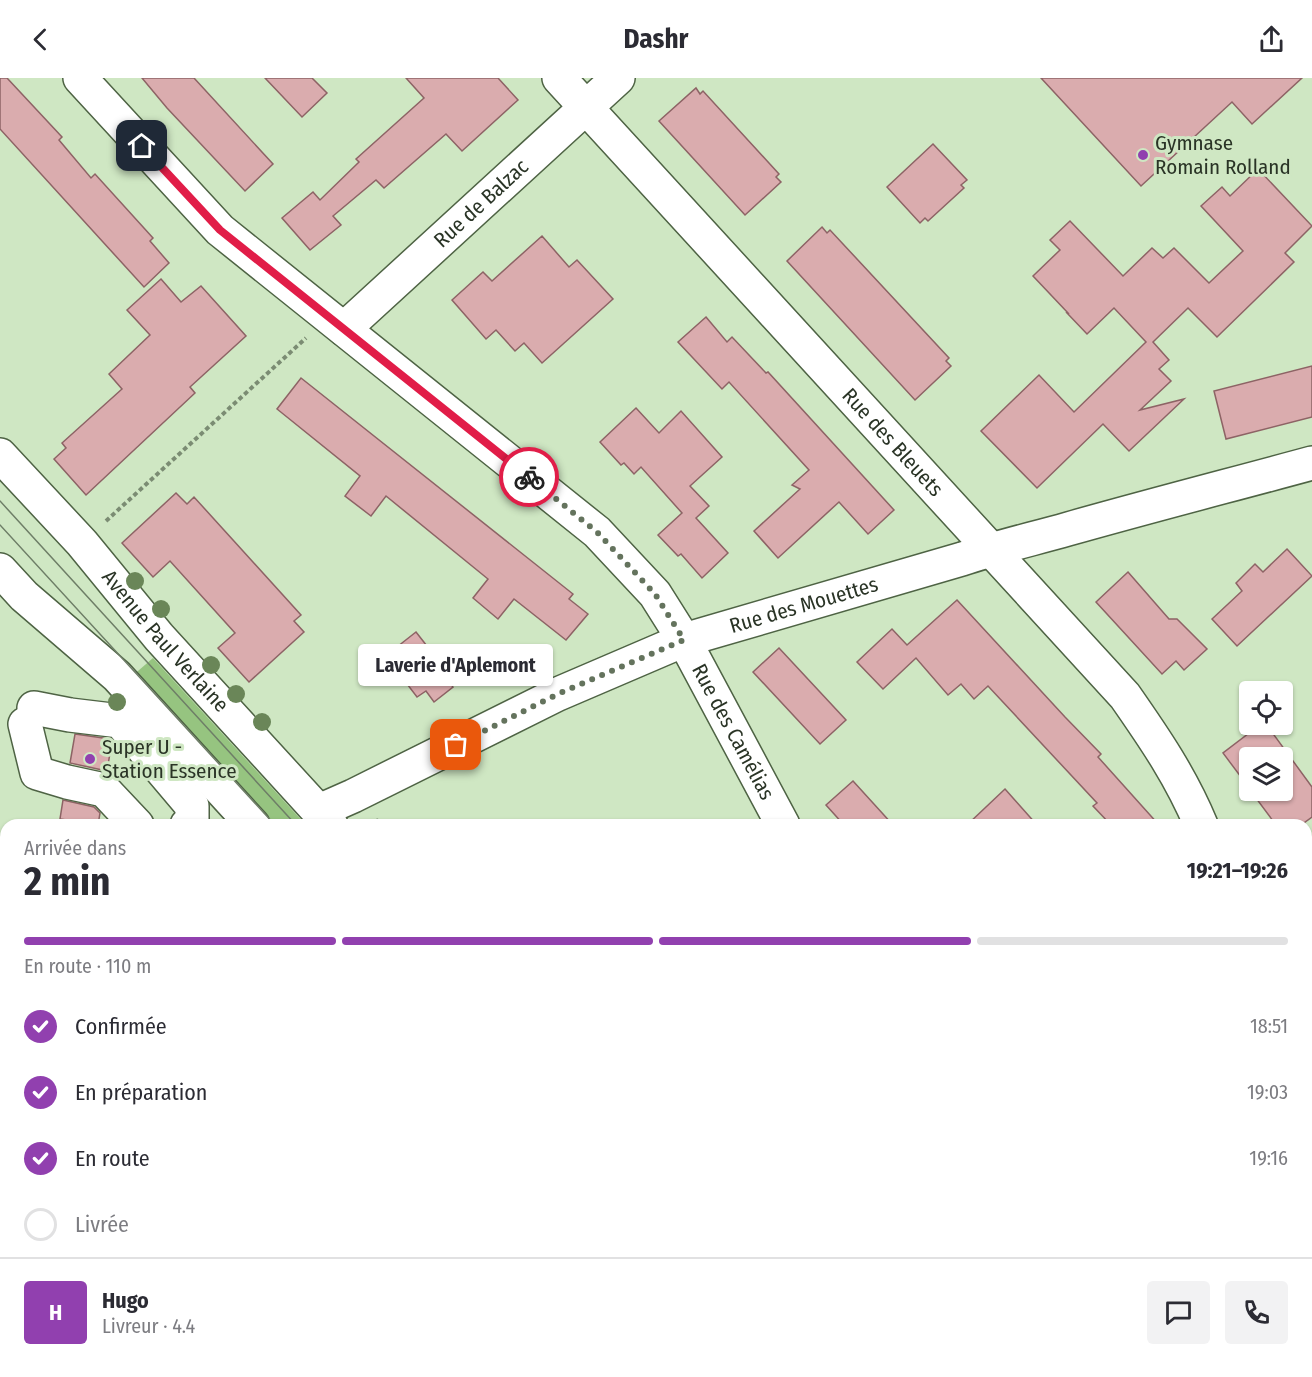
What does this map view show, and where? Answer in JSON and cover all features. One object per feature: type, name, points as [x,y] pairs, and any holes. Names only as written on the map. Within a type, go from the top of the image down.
[{"type":"street","name":"Rue des Camélias","points":[[80,78],[220,230],[597,532],[655,594],[684,640],[780,819]]},
{"type":"street","name":"Rue des Bleuets","points":[[559,78],[1125,696],[1160,746],[1190,798],[1199,819]]},
{"type":"street","name":"Rue de Balzac","points":[[336,323],[618,78]]},
{"type":"street","name":"Avenue Paul Verlaine","points":[[0,455],[81,543],[159,637],[325,818]]},
{"type":"street","name":"Rue des Mouettes","points":[[325,818],[353,796],[558,694],[684,640],[991,549],[1312,463]]},
{"type":"street","points":[[0,570],[24,596],[117,676],[248,819]]},
{"type":"street","points":[[131,819],[104,790],[37,773],[29,716],[70,715],[120,721],[192,806],[192,819]]},
{"type":"path","points":[[81,543],[336,323]]},
{"type":"green space","points":[[153,658],[301,819],[261,819],[131,677]]},
{"type":"building","points":[[0,78],[7,78],[62,137],[59,140],[91,178],[95,174],[153,238],[150,241],[169,263],[144,287],[0,129]]},
{"type":"building","points":[[142,78],[194,78],[273,164],[245,191]]},
{"type":"building","points":[[265,78],[312,78],[327,93],[302,117]]},
{"type":"building","points":[[406,78],[498,78],[518,100],[462,151],[446,134],[384,188],[376,180],[333,216],[341,225],[310,250],[282,218],[313,192],[320,200],[359,162],[356,159],[424,98]]},
{"type":"building","name":"Gymnase Romain Rolland","points":[[1041,78],[1302,78],[1252,124],[1232,102],[1141,186]]},
{"type":"building","points":[[696,88],[700,94],[703,91],[779,174],[776,177],[781,182],[745,215],[659,121]]},
{"type":"building","points":[[933,144],[967,180],[961,185],[964,188],[928,221],[925,218],[920,223],[887,187]]},
{"type":"building","points":[[1258,169],[1312,226],[1285,253],[1294,262],[1217,337],[1188,308],[1153,342],[1169,360],[1159,369],[1171,381],[1140,410],[1184,399],[1129,451],[1103,424],[1037,488],[981,431],[1039,375],[1074,412],[1146,342],[1114,308],[1087,334],[1067,313],[1033,276],[1060,250],[1050,240],[1070,221],[1123,276],[1152,248],[1163,258],[1174,248],[1209,283],[1243,251],[1201,206],[1222,187],[1230,196]]},
{"type":"building","points":[[822,227],[827,233],[830,230],[949,358],[946,361],[951,366],[915,400],[787,261]]},
{"type":"building","points":[[542,236],[569,267],[577,260],[613,299],[542,363],[524,343],[515,351],[496,330],[486,339],[452,300],[483,272],[492,281]]},
{"type":"building","points":[[161,279],[181,302],[201,286],[246,336],[190,387],[195,393],[86,495],[54,459],[66,448],[62,443],[122,389],[109,374],[150,335],[127,310]]},
{"type":"building","points":[[706,317],[727,342],[732,337],[766,373],[768,372],[894,510],[868,534],[839,502],[778,558],[754,531],[800,489],[792,485],[809,470],[729,382],[722,389],[678,342]]},
{"type":"building","points":[[1312,366],[1312,417],[1226,439],[1214,391]]},
{"type":"building","points":[[301,378],[573,594],[569,599],[588,614],[566,640],[514,599],[498,619],[473,598],[488,579],[386,496],[371,516],[345,496],[360,476],[277,409]]},
{"type":"building","points":[[636,408],[659,433],[681,411],[722,457],[690,486],[709,506],[696,518],[728,553],[702,578],[681,554],[678,556],[658,535],[682,513],[641,467],[634,474],[624,463],[621,465],[600,442]]},
{"type":"building","points":[[176,493],[187,504],[194,497],[301,615],[294,621],[304,632],[249,682],[218,648],[235,633],[170,561],[153,577],[122,543]]},
{"type":"building","points":[[1287,549],[1312,576],[1237,646],[1212,619],[1242,591],[1236,583],[1255,564],[1263,572]]},
{"type":"building","points":[[1128,572],[1169,619],[1177,619],[1207,649],[1184,670],[1176,661],[1162,674],[1096,602]]},
{"type":"building","points":[[957,600],[1101,754],[1098,757],[1154,819],[1105,819],[1093,806],[1097,803],[988,686],[974,699],[961,684],[948,695],[916,658],[883,689],[857,662],[892,629],[907,645]]},
{"type":"building","points":[[416,632],[448,673],[445,676],[453,687],[434,702],[426,691],[417,697],[391,663],[394,661],[388,654]]},
{"type":"building","points":[[779,648],[846,720],[820,744],[753,672]]},
{"type":"building","points":[[75,734],[112,741],[107,771],[70,763]]},
{"type":"building","points":[[1247,735],[1274,735],[1283,747],[1239,747],[1239,774],[1223,753]]},
{"type":"building","points":[[1293,761],[1312,787],[1312,817],[1309,819],[1272,819],[1258,801],[1293,801]]},
{"type":"building","points":[[853,781],[888,819],[839,819],[826,805]]},
{"type":"building","points":[[1005,789],[1032,819],[973,819]]},
{"type":"building","points":[[63,800],[94,807],[100,813],[99,819],[60,819]]},
{"type":"tram line","points":[[0,501],[291,819]]},
{"type":"tram line","points":[[0,525],[270,819]]},
{"type":"way so far","points":[[456,745],[558,694],[684,640],[655,594],[597,532],[529,477]]},
{"type":"place","name":"Gymnase Romain Rolland","points":[[1143,155]]},
{"type":"place","name":"Laverie d'Aplemont","points":[[456,745]]},
{"type":"place","name":"Super U - Station Essence","points":[[90,759]]},
{"type":"route","points":[[142,146],[220,230],[529,477]]}]
